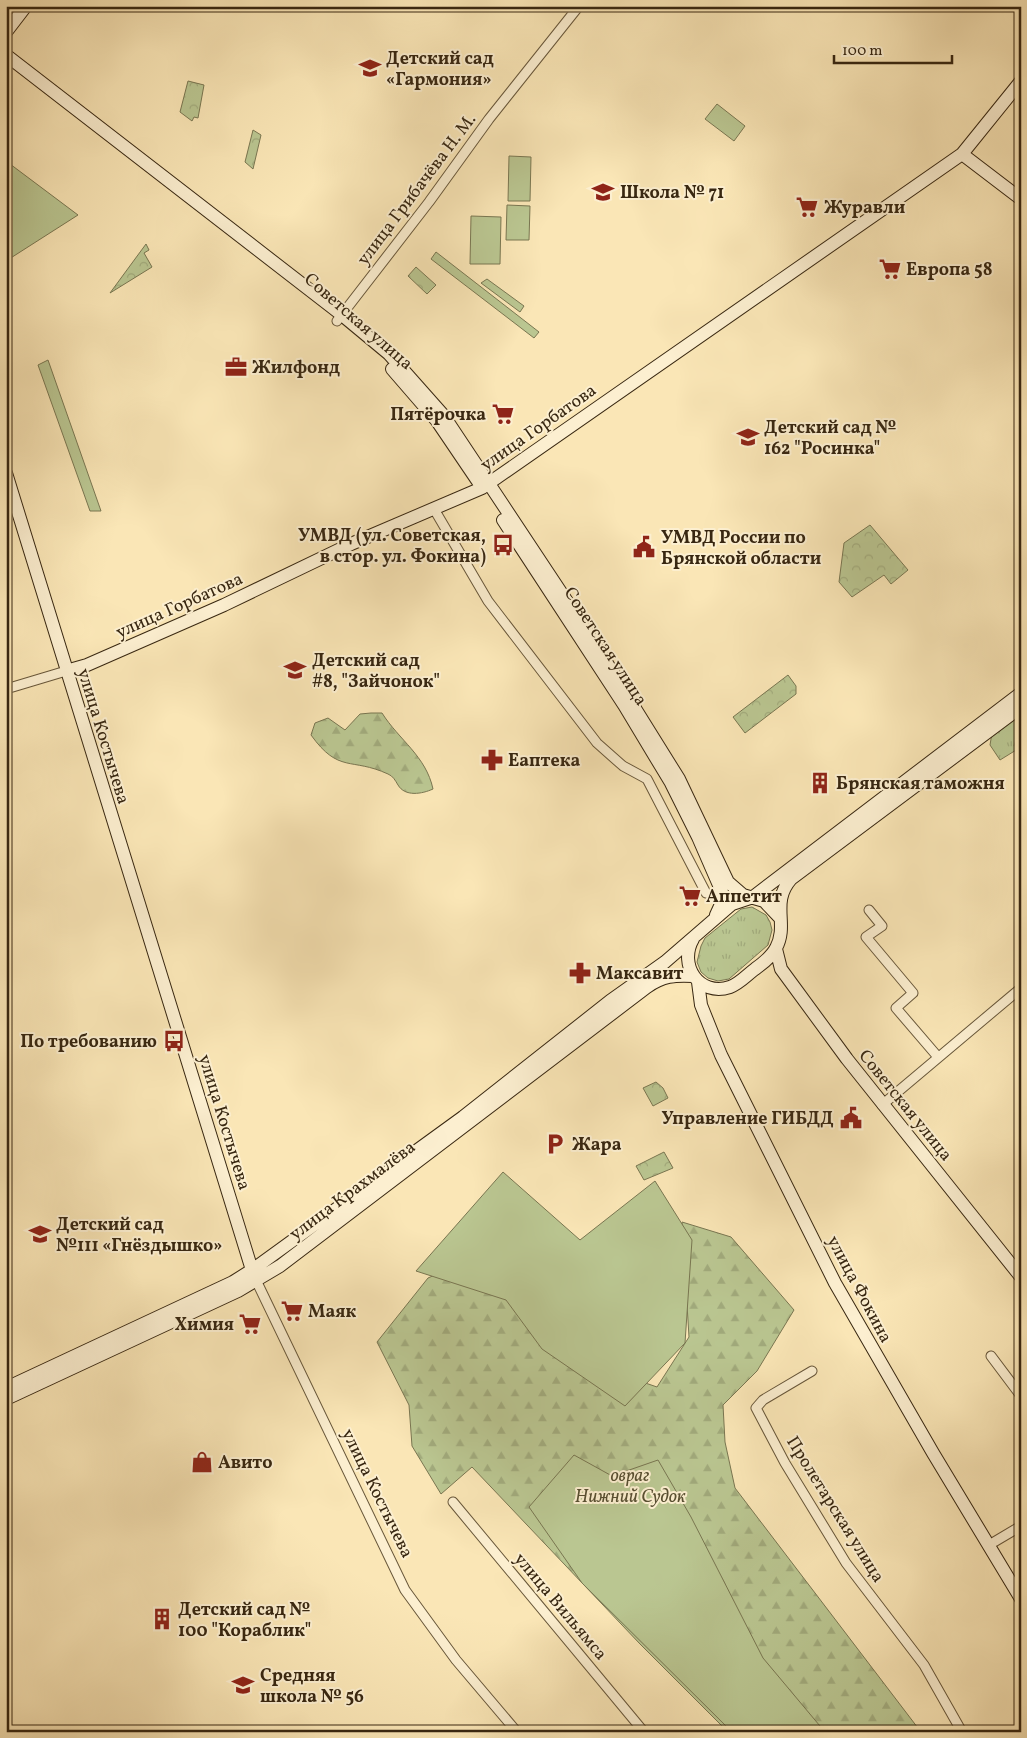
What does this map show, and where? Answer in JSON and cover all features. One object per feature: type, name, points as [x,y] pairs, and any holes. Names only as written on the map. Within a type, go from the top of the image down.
[{"type":"main road","points":[[6,32],[26,6]]},
{"type":"main road","name":"Советская улица","points":[[6,55],[339,318],[415,394],[485,485],[588,633],[679,779],[728,882],[736,891],[753,897]]},
{"type":"main road","name":"Советская улица","points":[[6,65],[339,318]]},
{"type":"main road","name":"улица Горбатова","points":[[66,671],[86,665],[224,605],[352,544],[434,510],[485,485],[690,345],[962,154],[1021,82]]},
{"type":"main road","points":[[962,154],[1021,199]]},
{"type":"main road","name":"улица Костычева","points":[[6,473],[254,1275]]},
{"type":"main road","name":"Советская улица","points":[[485,485],[624,705],[679,797],[722,892],[722,902],[714,920]]},
{"type":"main road","points":[[1021,694],[753,897],[732,904],[694,937],[690,944],[687,958],[689,968],[696,979],[712,988],[729,987],[761,964],[776,949],[779,940],[782,889],[791,879],[1021,707]]},
{"type":"main road","points":[[753,897],[764,901],[780,918]]},
{"type":"main road","name":"улица Крахмалёва","points":[[6,1399],[238,1291],[254,1275],[463,1117],[694,937]]},
{"type":"main road","name":"Советская улица","points":[[776,949],[781,969],[882,1105],[1021,1277]]},
{"type":"main road","name":"улица Крахмалёва","points":[[6,1388],[224,1286],[280,1266],[342,1221],[660,978],[668,976],[696,979]]},
{"type":"main road","name":"улица Фокина","points":[[696,979],[701,1005],[724,1061],[835,1283],[928,1445],[1021,1599]]},
{"type":"street","name":"улица Грибачёва Н. М.","points":[[339,318],[429,202],[489,119],[579,6]]},
{"type":"street","points":[[434,510],[488,601],[597,743],[623,766],[647,779],[706,893]]},
{"type":"street","name":"улица Горбатова","points":[[6,689],[66,671]]},
{"type":"street","points":[[869,910],[882,926],[866,937],[913,993],[896,1008],[938,1057]]},
{"type":"street","points":[[882,1105],[1021,988]]},
{"type":"street","name":"улица Костычева","points":[[254,1275],[405,1590],[456,1660],[517,1732]]},
{"type":"street","points":[[991,1356],[1021,1396]]},
{"type":"street","name":"Пролетарская улица","points":[[812,1371],[763,1400],[756,1408],[785,1463],[846,1562],[924,1664],[962,1732]]},
{"type":"street","name":"улица Вильямса","points":[[453,1502],[644,1732]]},
{"type":"street","points":[[989,1545],[1021,1526]]},
{"type":"green space","points":[[188,81],[204,85],[198,118],[194,117],[192,121],[180,112]]},
{"type":"green space","points":[[717,104],[745,126],[734,141],[705,119]]},
{"type":"green space","points":[[253,130],[261,135],[253,169],[245,162]]},
{"type":"green space","points":[[509,156],[531,157],[530,201],[508,201]]},
{"type":"green space","points":[[6,161],[78,215],[6,261]]},
{"type":"green space","points":[[507,205],[530,206],[529,240],[506,240]]},
{"type":"green space","points":[[471,216],[501,217],[500,264],[470,264]]},
{"type":"green space","points":[[146,244],[149,250],[144,253],[152,267],[110,293]]},
{"type":"green space","points":[[436,252],[539,332],[534,338],[431,259]]},
{"type":"green space","points":[[416,267],[436,285],[427,294],[408,276]]},
{"type":"green space","points":[[487,279],[524,306],[520,312],[481,283]]},
{"type":"green space","points":[[48,360],[101,511],[90,511],[38,365]]},
{"type":"green space","points":[[870,525],[908,570],[891,584],[884,575],[852,597],[839,582],[844,543]]},
{"type":"green space","points":[[788,675],[796,686],[796,694],[745,733],[733,717]]},
{"type":"green space","points":[[1021,710],[1021,747],[1000,760],[990,745],[992,733]]},
{"type":"green space","points":[[382,713],[418,758],[429,777],[433,789],[419,793],[409,793],[401,789],[393,777],[388,774],[338,760],[321,747],[311,735],[315,723],[328,718],[345,730],[360,714]]},
{"type":"green space","points":[[752,907],[766,915],[770,922],[772,930],[768,945],[729,979],[718,981],[708,978],[701,972],[697,962],[705,938],[741,909]]},
{"type":"green space","points":[[656,1082],[663,1088],[668,1098],[653,1106],[643,1088]]},
{"type":"green space","points":[[664,1152],[673,1168],[644,1180],[636,1166]]},
{"type":"green space","points":[[503,1172],[580,1240],[655,1181],[692,1240],[685,1343],[625,1406],[542,1349],[506,1300],[416,1271]]},
{"type":"green space","name":"овраг Нижний Судок","points":[[682,1222],[731,1237],[794,1310],[757,1371],[723,1405],[725,1442],[735,1488],[921,1732],[728,1732],[640,1644],[472,1467],[441,1494],[412,1446],[409,1405],[377,1342],[428,1278],[464,1262],[628,1377],[657,1387],[689,1337]]},
{"type":"green space","points":[[574,1455],[612,1476],[658,1460],[691,1517],[763,1658],[825,1732],[732,1732],[582,1583],[529,1507]]},
{"type":"place","name":"Детский сад «Гармония»","points":[[370,68]]},
{"type":"place","name":"Школа № 71","points":[[603,192]]},
{"type":"place","name":"Журавли","points":[[807,207]]},
{"type":"place","name":"Европа 58","points":[[890,269]]},
{"type":"place","name":"Жилфонд","points":[[236,367]]},
{"type":"place","name":"Пятёрочка","points":[[503,414]]},
{"type":"place","name":"Детский сад № 162 \"Росинка\"","points":[[748,437]]},
{"type":"place","name":"УМВД (ул. Советская, в стор. ул. Фокина)","points":[[503,545]]},
{"type":"place","name":"УМВД России по Брянской области","points":[[644,547]]},
{"type":"place","name":"Детский сад #8, \"Зайчонок\"","points":[[295,670]]},
{"type":"place","name":"Еаптека","points":[[492,760]]},
{"type":"place","name":"Брянская таможня","points":[[820,783]]},
{"type":"place","name":"Аппетит","points":[[690,896]]},
{"type":"place","name":"Максавит","points":[[580,973]]},
{"type":"place","name":"По требованию","points":[[174,1041]]},
{"type":"place","name":"Управление ГИБДД","points":[[851,1118]]},
{"type":"place","name":"Жара","points":[[555,1144]]},
{"type":"place","name":"Детский сад №111 «Гнёздышко»","points":[[40,1234]]},
{"type":"place","name":"Маяк","points":[[292,1311]]},
{"type":"place","name":"Химия","points":[[250,1324]]},
{"type":"place","name":"Авито","points":[[202,1462]]},
{"type":"place","name":"Детский сад № 100 \"Кораблик\"","points":[[162,1619]]},
{"type":"place","name":"Средняя школа № 56","points":[[243,1685]]}]
